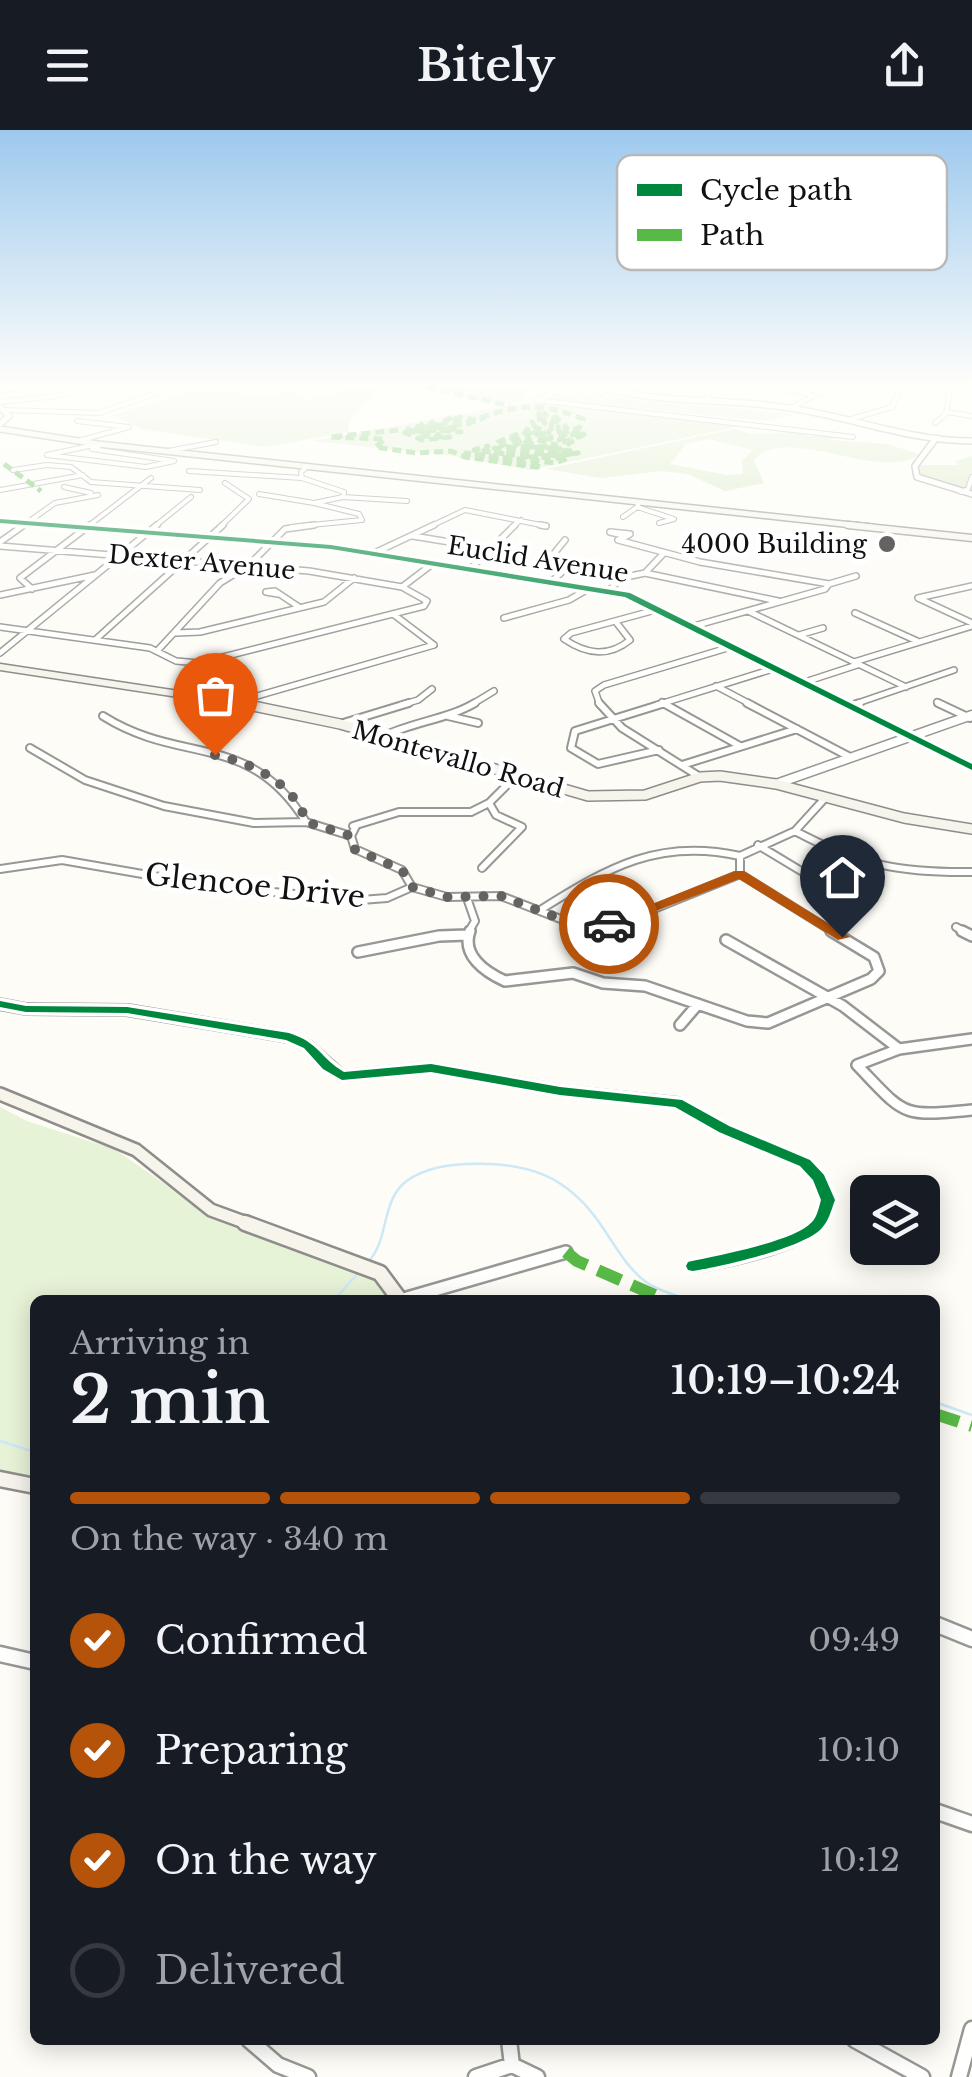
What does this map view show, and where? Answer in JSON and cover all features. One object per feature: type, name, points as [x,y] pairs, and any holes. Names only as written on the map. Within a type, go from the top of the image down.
[{"type":"main road","points":[[411,478],[972,538]]},
{"type":"main road","name":"Montevallo Road","points":[[0,667],[236,702],[340,724],[562,791],[614,797],[645,795],[700,777],[776,784],[904,818],[972,828]]},
{"type":"main road","points":[[0,1094],[136,1150],[211,1210],[380,1273],[396,1295]]},
{"type":"main road","points":[[0,1479],[30,1485]]},
{"type":"street","points":[[0,490],[63,478]]},
{"type":"street","points":[[87,478],[91,482]]},
{"type":"street","points":[[32,589],[20,578],[152,478]]},
{"type":"street","points":[[302,478],[341,490],[343,497]]},
{"type":"street","points":[[919,478],[972,494]]},
{"type":"street","points":[[961,492],[968,489],[972,478]]},
{"type":"street","points":[[0,544],[54,504],[98,495],[64,488],[91,482],[200,490]]},
{"type":"street","points":[[95,640],[250,499],[226,483]]},
{"type":"street","points":[[158,650],[220,584],[248,566],[285,529],[362,520],[358,514],[259,494]]},
{"type":"street","points":[[0,653],[190,496]]},
{"type":"street","points":[[314,503],[343,497],[407,501]]},
{"type":"street","points":[[623,518],[638,504],[674,519],[659,523]]},
{"type":"street","points":[[372,554],[464,510],[546,526]]},
{"type":"street","points":[[288,519],[298,525]]},
{"type":"street","points":[[468,570],[482,560],[486,548],[521,520]]},
{"type":"street","name":"Euclid Avenue","points":[[0,521],[372,554],[636,598],[972,767]]},
{"type":"street","points":[[410,535],[486,548]]},
{"type":"street","points":[[627,536],[618,541],[829,584],[856,576]]},
{"type":"street","points":[[551,582],[564,570],[552,556],[566,540]]},
{"type":"street","name":"Dexter Avenue","points":[[0,544],[248,566],[354,578],[402,588]]},
{"type":"street","points":[[645,573],[664,553]]},
{"type":"street","points":[[0,627],[158,650],[185,663],[207,661],[428,604],[402,588],[430,565]]},
{"type":"street","points":[[608,592],[621,578],[645,573],[778,601]]},
{"type":"street","points":[[0,596],[97,574]]},
{"type":"street","points":[[176,633],[200,632],[330,599],[354,578]]},
{"type":"street","points":[[694,626],[825,589],[829,584]]},
{"type":"street","points":[[972,586],[918,598],[972,624]]},
{"type":"street","points":[[504,618],[569,600],[588,589]]},
{"type":"street","points":[[278,594],[299,607]]},
{"type":"street","points":[[616,622],[630,640],[622,647],[590,653],[564,639],[571,633],[659,609]]},
{"type":"street","points":[[748,610],[906,687]]},
{"type":"street","points":[[855,613],[917,641]]},
{"type":"street","points":[[236,702],[434,645],[393,614]]},
{"type":"street","points":[[805,682],[972,624]]},
{"type":"street","points":[[799,635],[823,628]]},
{"type":"street","points":[[700,777],[609,720],[596,703],[595,692],[604,685],[734,646]]},
{"type":"street","points":[[659,750],[598,764],[571,748],[574,731],[776,668]]},
{"type":"street","points":[[850,706],[954,670]]},
{"type":"street","points":[[716,686],[848,756]]},
{"type":"street","points":[[340,724],[418,700],[432,689]]},
{"type":"street","points":[[384,736],[414,722],[448,716],[494,691]]},
{"type":"street","points":[[662,702],[740,746]]},
{"type":"street","points":[[937,702],[970,717]]},
{"type":"street","points":[[102,716],[130,733],[239,760],[262,770],[290,796],[306,822]]},
{"type":"street","points":[[448,716],[478,723]]},
{"type":"street","points":[[776,784],[970,717]]},
{"type":"street","points":[[682,765],[798,729]]},
{"type":"street","points":[[30,748],[85,780],[164,806],[254,823],[306,822],[336,828],[351,836]]},
{"type":"street","points":[[336,828],[399,812],[471,812],[488,803],[517,775]]},
{"type":"street","points":[[542,909],[598,877],[674,849],[740,856],[795,832],[826,797]]},
{"type":"street","points":[[482,868],[522,827],[496,815],[488,803]]},
{"type":"street","name":"Glencoe Drive","points":[[0,868],[62,860],[217,887],[361,900],[387,898],[412,887],[402,870],[354,849],[351,836],[356,826]]},
{"type":"street","points":[[795,832],[846,859],[878,870],[972,872]]},
{"type":"street","points":[[758,845],[811,877]]},
{"type":"street","points":[[740,856],[740,874]]},
{"type":"street","points":[[466,898],[475,921],[467,935],[472,958],[505,981],[572,973],[603,982],[645,986],[747,1021],[768,1023],[871,979],[879,970],[878,962],[740,874]]},
{"type":"street","points":[[412,887],[447,897],[501,896],[571,923],[612,924],[740,874]]},
{"type":"street","points":[[956,926],[972,936]]},
{"type":"street","points":[[358,952],[385,952],[438,934],[467,935]]},
{"type":"street","points":[[726,940],[826,998],[899,1050]]},
{"type":"street","points":[[0,1004],[26,1009],[127,1010],[289,1037],[320,1052],[330,1071],[342,1076],[430,1068],[560,1091],[660,1098],[683,1104],[724,1129],[785,1151],[805,1162],[819,1178],[828,1200],[819,1224],[812,1230],[792,1240],[694,1266]]},
{"type":"street","points":[[680,1024],[698,1004]]},
{"type":"street","points":[[972,1039],[899,1050],[857,1065],[891,1103],[924,1115],[972,1110]]},
{"type":"street","points":[[417,1295],[566,1252]]},
{"type":"street","points":[[940,1625],[972,1638]]},
{"type":"street","points":[[0,1654],[30,1661]]},
{"type":"street","points":[[940,1812],[972,1824]]},
{"type":"street","points":[[958,2077],[972,2030]]},
{"type":"street","points":[[254,2045],[278,2066],[308,2077]]},
{"type":"street","points":[[510,2045],[512,2065]]},
{"type":"street","points":[[865,2045],[922,2077]]},
{"type":"street","points":[[476,2077],[512,2065],[537,2077]]},
{"type":"green space","points":[[696,478],[762,478],[764,483],[725,491]]},
{"type":"green space","points":[[923,478],[972,478],[972,493]]},
{"type":"green space","points":[[0,1107],[27,1121],[114,1149],[190,1201],[275,1241],[372,1277],[385,1289],[386,1295],[30,1295],[30,1477],[0,1472]]},
{"type":"waterway","points":[[369,1261],[379,1243],[391,1202],[409,1180],[449,1165],[509,1165],[561,1184],[590,1210],[639,1276],[675,1295]]},
{"type":"waterway","points":[[338,1295],[360,1271]]},
{"type":"waterway","points":[[940,1404],[972,1415]]},
{"type":"waterway","points":[[0,1441],[30,1450]]},
{"type":"marked path","points":[[23,478],[41,491]]},
{"type":"marked path","points":[[566,1252],[577,1261],[655,1295]]},
{"type":"marked path","points":[[940,1416],[972,1426]]},
{"type":"cycle path","points":[[0,521],[331,547],[627,595],[972,767]]},
{"type":"cycle path","points":[[0,1004],[26,1009],[127,1010],[289,1037],[308,1046],[342,1076],[431,1068],[560,1091],[678,1103],[724,1129],[805,1163],[819,1178],[828,1200],[814,1228],[756,1251],[693,1266]]},
{"type":"way so far","points":[[215,755],[262,770],[303,810],[306,822],[336,828],[351,836],[354,849],[402,870],[412,887],[447,897],[501,896],[571,923],[609,924]]},
{"type":"place","name":"4000 Building","points":[[887,544]]},
{"type":"route","points":[[609,924],[740,874],[842,937]]}]
